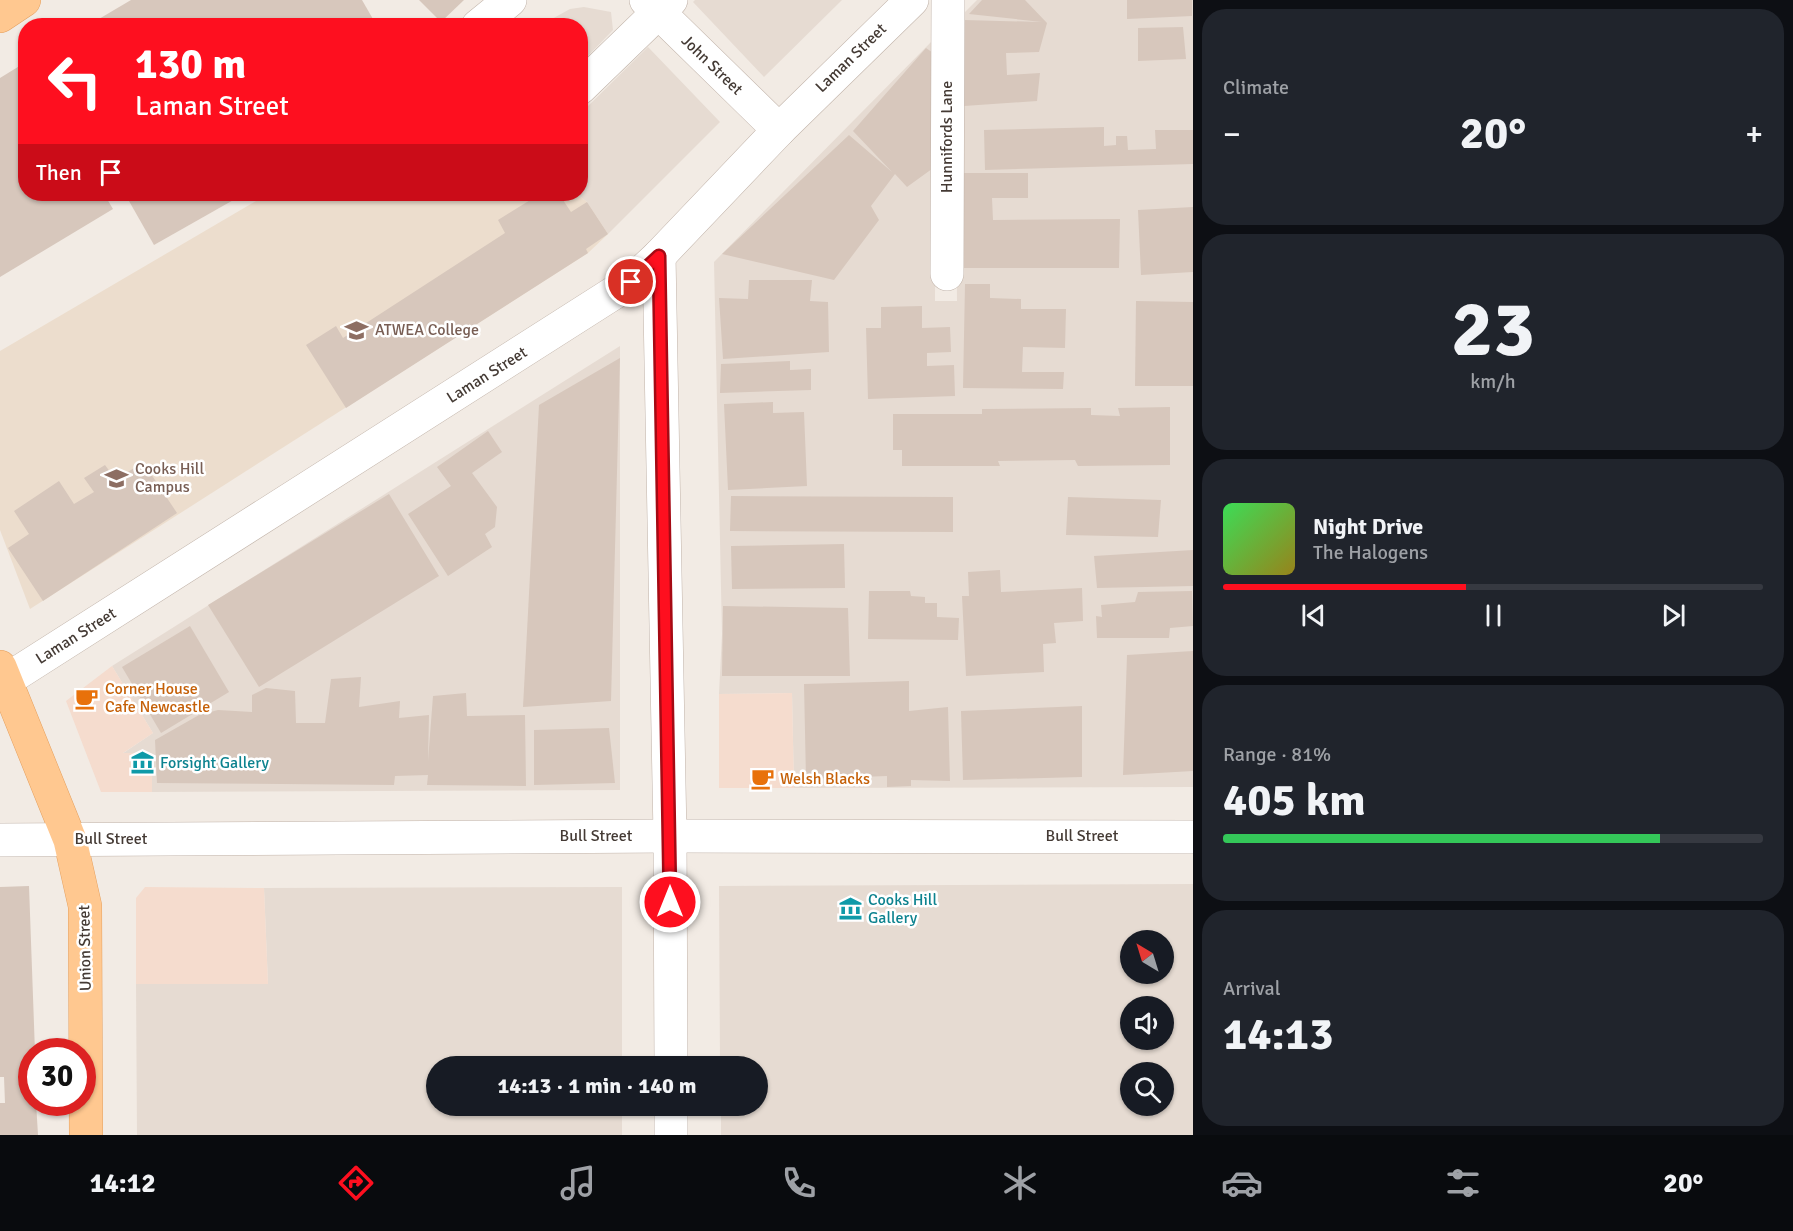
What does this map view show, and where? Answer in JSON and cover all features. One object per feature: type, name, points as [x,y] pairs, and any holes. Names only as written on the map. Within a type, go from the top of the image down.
[{"type":"main road","points":[[0,15],[24,0]]},
{"type":"main road","name":"Union Street","points":[[3,674],[70,840],[85,906],[86,1135]]},
{"type":"street","points":[[488,18],[510,0]]},
{"type":"street","name":"Laman Street","points":[[3,674],[631,282],[659,256],[779,130],[912,0]]},
{"type":"street","name":"Hunnifords Lane","points":[[947,274],[948,0]]},
{"type":"street","points":[[588,79],[658,4]]},
{"type":"street","name":"John Street","points":[[658,4],[779,130]]},
{"type":"street","points":[[659,256],[670,836],[671,1056]]},
{"type":"street","name":"Bull Street","points":[[0,840],[670,836],[1193,837]]},
{"type":"street","points":[[671,1116],[671,1135]]},
{"type":"shaded area","points":[[695,0],[842,0],[764,77],[693,2]]},
{"type":"shaded area","points":[[977,0],[1193,0],[1193,787],[794,788],[792,693],[719,694],[722,634],[714,262],[936,37],[935,301],[957,301],[955,22]]},
{"type":"shaded area","points":[[584,7],[611,12],[613,30],[588,56],[588,18],[554,18],[570,9]]},
{"type":"shaded area","points":[[648,47],[720,122],[608,234],[586,201],[588,201],[588,106]]},
{"type":"shaded area","points":[[256,201],[586,201],[608,234],[588,253],[30,609],[0,530],[0,351]]},
{"type":"shaded area","points":[[620,346],[620,790],[152,792],[152,754],[122,754],[153,733],[112,666]]},
{"type":"shaded area","points":[[112,666],[153,733],[123,753],[152,753],[152,792],[101,792],[66,701]]},
{"type":"shaded area","points":[[792,693],[794,788],[719,788],[719,694]]},
{"type":"shaded area","points":[[1193,884],[1193,1135],[721,1135],[721,1116],[768,1116],[768,1056],[720,1056],[719,886]]},
{"type":"shaded area","points":[[145,887],[264,888],[268,984],[136,984],[136,898]]},
{"type":"shaded area","points":[[622,887],[622,1056],[426,1056],[426,1116],[622,1116],[622,1135],[137,1135],[136,984],[268,984],[264,888]]},
{"type":"building","points":[[131,0],[362,0],[372,18],[101,18]]},
{"type":"building","points":[[419,0],[464,0],[445,18],[437,18]]},
{"type":"building","points":[[982,0],[1025,0],[1047,23],[1039,52],[1006,53],[1007,75],[1040,73],[1037,101],[964,106],[964,20],[1042,22],[969,14]]},
{"type":"building","points":[[1127,0],[1192,0],[1192,16],[1127,19]]},
{"type":"building","points":[[1183,27],[1186,59],[1138,61],[1138,28]]},
{"type":"building","points":[[926,48],[936,55],[936,166],[907,187],[895,174],[871,206],[879,220],[834,280],[722,254],[849,135],[892,172],[853,131]]},
{"type":"building","points":[[18,67],[18,201],[108,201],[113,209],[0,277],[0,78]]},
{"type":"building","points":[[1104,127],[1104,146],[1116,145],[1116,136],[1127,136],[1128,150],[1156,149],[1155,130],[1193,130],[1193,164],[985,170],[984,130]]},
{"type":"building","points":[[959,173],[1028,173],[1028,198],[992,198],[993,220],[1120,219],[1119,268],[958,268]]},
{"type":"building","points":[[129,201],[232,201],[154,245]]},
{"type":"building","points":[[529,201],[564,201],[571,212],[587,202],[608,234],[586,249],[588,253],[346,408],[306,345],[336,326],[343,338],[505,233],[498,220]]},
{"type":"building","points":[[1193,207],[1193,272],[1141,275],[1138,210]]},
{"type":"building","points":[[749,280],[812,280],[810,301],[828,302],[829,352],[723,359],[719,298],[748,299]]},
{"type":"building","points":[[965,284],[990,284],[990,298],[1021,299],[1021,309],[1066,309],[1065,348],[1023,347],[1022,372],[1064,372],[1063,389],[963,388]]},
{"type":"building","points":[[1136,301],[1193,302],[1193,386],[1135,386]]},
{"type":"building","points":[[922,306],[922,328],[950,327],[951,352],[927,353],[927,366],[954,365],[955,396],[868,399],[866,328],[881,328],[881,307]]},
{"type":"building","points":[[620,358],[611,701],[523,707],[539,405]]},
{"type":"building","points":[[790,361],[790,370],[811,369],[811,390],[720,393],[721,364]]},
{"type":"building","points":[[773,402],[773,413],[804,412],[807,486],[728,490],[724,404]]},
{"type":"building","points":[[1170,407],[1170,465],[1078,466],[1075,460],[998,461],[1000,466],[902,466],[902,450],[893,450],[893,414],[982,414],[982,409],[1091,408],[1091,415],[1120,416],[1118,408]]},
{"type":"building","points":[[488,431],[502,452],[472,473],[497,507],[495,527],[485,534],[492,547],[448,576],[408,514],[451,486],[437,467]]},
{"type":"building","points":[[143,462],[177,513],[43,601],[8,548],[29,534],[14,511],[59,481],[74,504],[94,492],[84,478],[105,465],[116,480]]},
{"type":"building","points":[[389,494],[439,576],[259,687],[208,605]]},
{"type":"building","points":[[731,496],[953,497],[953,532],[730,531]]},
{"type":"building","points":[[1068,497],[1161,500],[1158,537],[1066,535]]},
{"type":"building","points":[[844,544],[845,588],[732,589],[731,546]]},
{"type":"building","points":[[1193,550],[1193,586],[1097,588],[1094,556]]},
{"type":"building","points":[[1000,570],[1001,592],[1082,588],[1083,621],[1054,623],[1056,643],[1043,644],[1044,672],[966,676],[962,596],[969,596],[968,572]]},
{"type":"building","points":[[869,591],[910,591],[911,596],[925,597],[925,603],[937,603],[937,617],[959,618],[958,640],[868,639]]},
{"type":"building","points":[[1192,591],[1193,626],[1170,628],[1169,638],[1097,638],[1096,616],[1102,617],[1101,605],[1135,602],[1138,592]]},
{"type":"building","points":[[723,606],[848,608],[850,676],[722,676]]},
{"type":"building","points":[[190,626],[229,692],[161,733],[122,667]]},
{"type":"building","points":[[1193,651],[1193,771],[1123,775],[1127,655]]},
{"type":"building","points":[[361,677],[359,707],[400,701],[399,718],[429,715],[428,761],[433,696],[466,693],[467,716],[525,715],[526,786],[427,785],[428,775],[395,776],[394,785],[157,783],[155,740],[199,715],[218,710],[252,712],[252,695],[266,688],[295,691],[296,723],[325,723],[331,679]]},
{"type":"building","points":[[909,681],[909,711],[948,707],[950,781],[911,780],[911,786],[887,787],[887,776],[806,779],[804,684]]},
{"type":"building","points":[[1082,706],[1082,777],[963,780],[961,711]]},
{"type":"building","points":[[609,728],[615,783],[534,785],[534,730]]},
{"type":"building","points":[[29,886],[34,1038],[18,1038],[18,1116],[37,1116],[38,1135],[0,1135],[0,1103],[5,1103],[4,1077],[0,1077],[0,887]]},
{"type":"place","name":"ATWEA College","points":[[357,330]]},
{"type":"place","name":"Cooks Hill Campus","points":[[117,478]]},
{"type":"place","name":"Corner House Cafe Newcastle","points":[[87,698]]},
{"type":"place","name":"Forsight Gallery","points":[[142,763]]},
{"type":"place","name":"Welsh Blacks","points":[[762,779]]},
{"type":"place","name":"Cooks Hill Gallery","points":[[850,909]]},
{"type":"route","points":[[631,282],[659,256],[670,902]]}]
